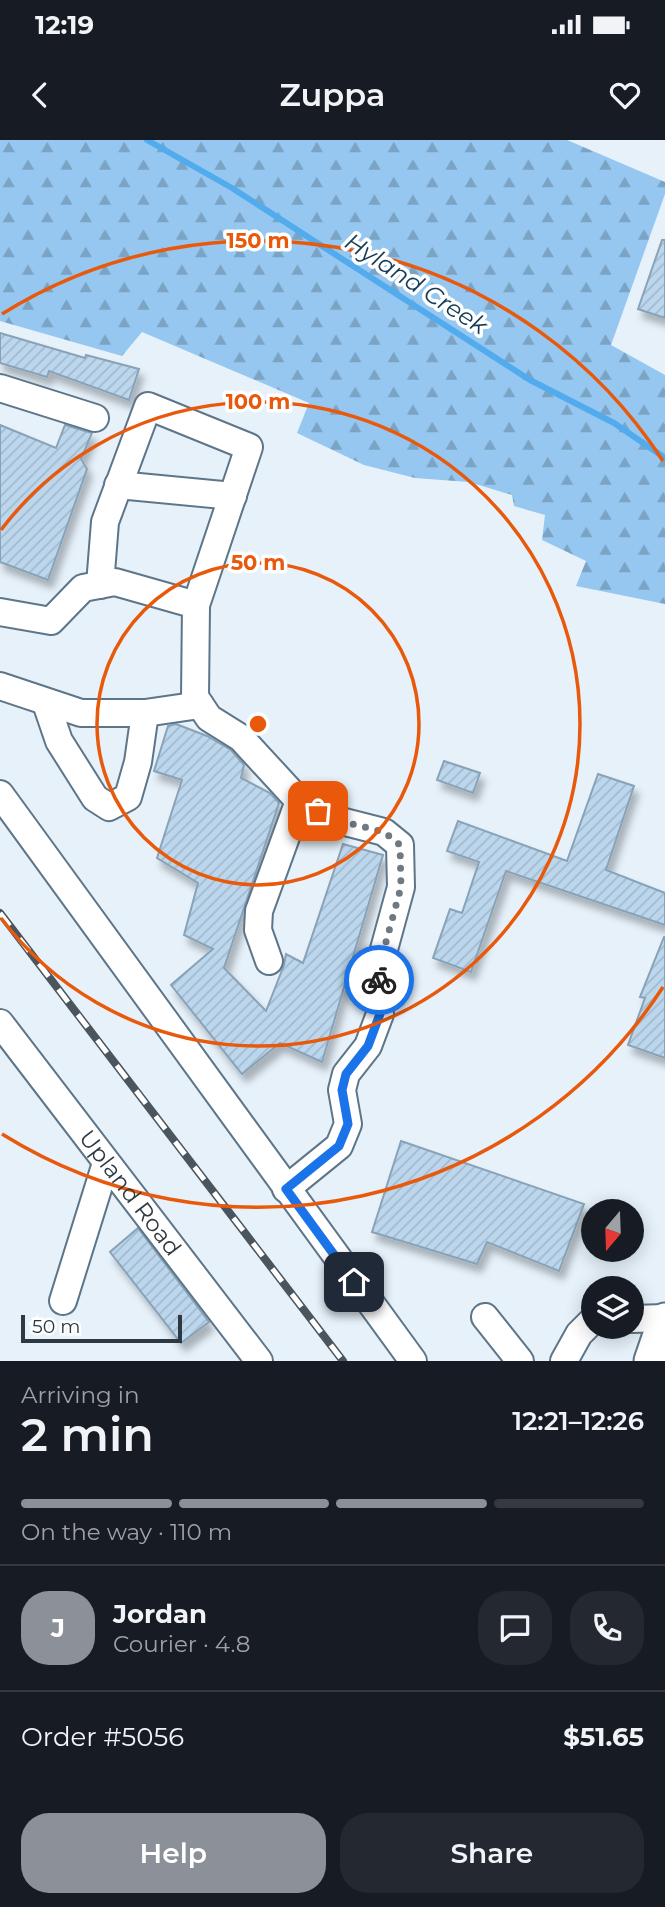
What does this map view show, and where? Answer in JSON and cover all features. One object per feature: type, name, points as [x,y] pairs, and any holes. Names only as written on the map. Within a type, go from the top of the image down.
[{"type":"main road","points":[[651,1361],[665,1319]]},
{"type":"street","points":[[0,388],[95,418]]},
{"type":"street","points":[[100,585],[106,522],[148,406],[250,447],[196,605],[195,697],[209,718],[242,738],[299,801],[337,820],[384,832],[400,845],[401,887],[380,964],[380,1014],[368,1046],[346,1074],[342,1090],[348,1124],[339,1146],[286,1189]]},
{"type":"street","points":[[118,485],[233,496]]},
{"type":"street","points":[[0,612],[51,621],[83,588],[115,582],[196,605]]},
{"type":"street","points":[[0,687],[81,713],[145,713],[201,705]]},
{"type":"street","points":[[46,703],[59,741],[94,798],[109,807],[128,797],[138,762],[145,713]]},
{"type":"street","points":[[0,794],[413,1361]]},
{"type":"street","points":[[269,961],[258,930],[259,911],[299,801]]},
{"type":"street","name":"Upland Road","points":[[0,1023],[259,1361]]},
{"type":"street","points":[[63,1301],[106,1163]]},
{"type":"street","points":[[485,1317],[520,1361]]},
{"type":"street","points":[[644,1319],[665,1319]]},
{"type":"street","points":[[564,1361],[581,1332]]},
{"type":"green space","points":[[0,140],[567,140],[665,182],[665,194],[611,345],[665,375],[665,604],[576,586],[586,561],[542,540],[545,515],[514,506],[512,495],[469,482],[415,478],[364,465],[297,433],[309,403],[142,332],[122,356],[0,321]]},
{"type":"building","points":[[662,240],[665,240],[665,318],[638,309]]},
{"type":"building","points":[[0,333],[85,358],[86,355],[139,369],[129,400],[49,371],[47,377],[0,363]]},
{"type":"building","points":[[0,425],[56,448],[65,425],[92,433],[81,459],[87,469],[48,580],[0,562]]},
{"type":"building","points":[[176,724],[207,736],[231,750],[244,765],[241,778],[270,793],[279,803],[224,968],[266,1011],[286,954],[303,963],[343,844],[383,855],[322,1062],[280,1043],[242,1074],[171,985],[213,949],[184,935],[198,883],[157,858],[182,780],[154,771],[168,726]]},
{"type":"building","points":[[444,761],[480,773],[473,793],[437,780]]},
{"type":"building","points":[[598,774],[634,786],[606,870],[665,893],[665,925],[506,871],[471,972],[433,958],[450,909],[462,913],[479,862],[447,851],[458,821],[567,861]]},
{"type":"building","points":[[664,937],[665,1058],[628,1045],[645,998],[640,997]]},
{"type":"building","points":[[401,1141],[581,1203],[581,1212],[559,1271],[487,1242],[477,1264],[372,1232]]},
{"type":"building","points":[[138,1228],[209,1322],[181,1343],[110,1252]]},
{"type":"waterway","name":"Hyland Creek","points":[[147,140],[232,188],[530,380],[614,423],[665,458]]},
{"type":"railway","points":[[0,913],[343,1361]]},
{"type":"way so far","points":[[318,811],[337,820],[384,832],[400,845],[401,887],[380,964],[379,980]]},
{"type":"route","points":[[354,1282],[286,1189],[339,1146],[348,1124],[342,1090],[346,1074],[368,1046],[380,1014],[379,980]]}]
